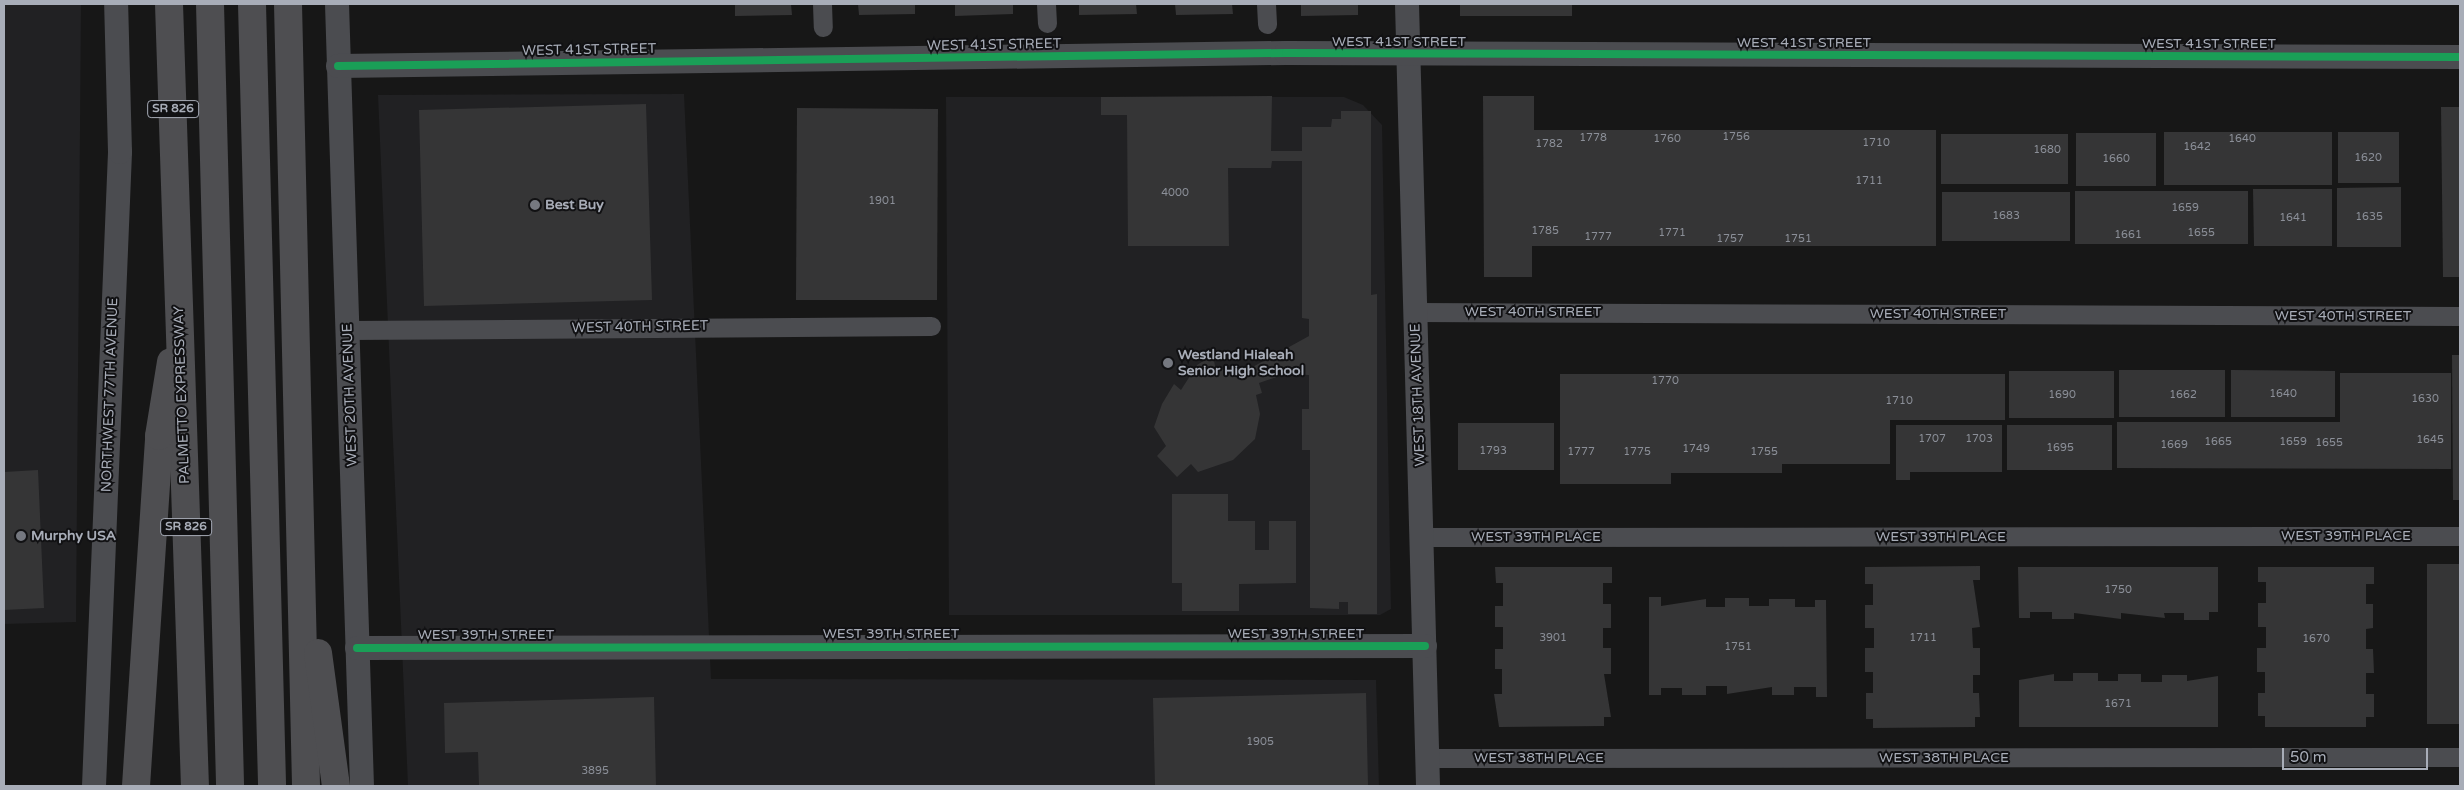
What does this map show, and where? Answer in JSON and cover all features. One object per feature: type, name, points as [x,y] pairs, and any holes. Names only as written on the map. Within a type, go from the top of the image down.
[{"type":"highway","name":"PALMETTO EXPRESSWAY","points":[[169,4],[195,786]]},
{"type":"highway","points":[[210,4],[230,786]]},
{"type":"highway","points":[[252,4],[272,786]]},
{"type":"highway","points":[[288,4],[306,786]]},
{"type":"highway","points":[[136,786],[158,436],[164,392],[180,329]]},
{"type":"highway","points":[[193,726],[219,362]]},
{"type":"highway","points":[[300,490],[336,786]]},
{"type":"street","name":"NORTHWEST 77TH AVENUE","points":[[94,786],[120,152],[116,4]]},
{"type":"street","name":"WEST 20TH AVENUE","points":[[337,4],[362,786]]},
{"type":"street","points":[[822,4],[823,26]]},
{"type":"street","points":[[1046,4],[1047,23]]},
{"type":"street","points":[[1266,4],[1267,24]]},
{"type":"street","name":"WEST 18TH AVENUE","points":[[1407,4],[1428,786]]},
{"type":"street","name":"WEST 41ST STREET","points":[[338,66],[1408,55],[2460,58]]},
{"type":"street","name":"WEST 40TH STREET","points":[[1415,312],[2460,316]]},
{"type":"street","name":"WEST 40TH STREET","points":[[348,330],[931,326]]},
{"type":"street","name":"WEST 39TH PLACE","points":[[1422,537],[2460,536]]},
{"type":"street","name":"WEST 39TH STREET","points":[[357,648],[1425,646]]},
{"type":"street","name":"WEST 38TH PLACE","points":[[1427,758],[2460,757]]},
{"type":"shaded area","points":[[4,4],[81,4],[76,622],[4,624]]},
{"type":"shaded area","points":[[684,94],[711,679],[1376,680],[1379,786],[408,786],[378,95]]},
{"type":"shaded area","name":"Westland Hialeah Senior High School","points":[[946,97],[1344,97],[1363,105],[1382,125],[1391,609],[1380,615],[949,615]]},
{"type":"building","points":[[735,4],[791,4],[792,15],[735,16]]},
{"type":"building","points":[[858,4],[915,4],[915,14],[859,15]]},
{"type":"building","points":[[955,4],[1013,4],[1013,14],[955,16]]},
{"type":"building","points":[[1079,4],[1136,4],[1137,14],[1079,15]]},
{"type":"building","points":[[1175,4],[1232,4],[1233,14],[1176,15]]},
{"type":"building","points":[[1301,4],[1358,4],[1358,15],[1301,16]]},
{"type":"building","points":[[1460,4],[1572,4],[1572,16],[1460,16]]},
{"type":"building","points":[[1272,96],[1271,151],[1302,151],[1302,127],[1331,127],[1332,119],[1341,119],[1341,111],[1371,111],[1371,295],[1377,294],[1377,614],[1348,614],[1348,602],[1339,602],[1339,609],[1310,608],[1310,450],[1302,450],[1302,409],[1309,409],[1309,375],[1285,374],[1259,383],[1262,393],[1256,395],[1260,414],[1255,439],[1233,460],[1198,472],[1191,464],[1177,477],[1157,456],[1166,446],[1154,427],[1162,404],[1174,384],[1181,390],[1197,365],[1213,355],[1215,366],[1238,373],[1241,366],[1249,369],[1309,336],[1309,319],[1302,318],[1302,161],[1272,161],[1271,168],[1228,168],[1229,246],[1128,246],[1127,115],[1101,115],[1101,97]]},
{"type":"building","points":[[1483,96],[1534,96],[1534,130],[1936,130],[1936,246],[1532,246],[1532,277],[1484,277]]},
{"type":"building","name":"Best Buy","points":[[646,104],[652,300],[424,306],[419,110]]},
{"type":"building","points":[[2441,107],[2460,107],[2460,277],[2443,277]]},
{"type":"building","points":[[797,108],[938,109],[937,300],[796,300]]},
{"type":"building","points":[[2164,132],[2332,132],[2332,185],[2164,185]]},
{"type":"building","points":[[2338,132],[2399,132],[2399,183],[2338,183]]},
{"type":"building","points":[[2076,133],[2156,133],[2156,186],[2076,186]]},
{"type":"building","points":[[1941,134],[2068,134],[2068,184],[1941,184]]},
{"type":"building","points":[[2401,187],[2401,247],[2337,247],[2337,188]]},
{"type":"building","points":[[2253,189],[2332,189],[2332,246],[2254,246]]},
{"type":"building","points":[[2075,191],[2248,191],[2248,244],[2075,244]]},
{"type":"building","points":[[1942,192],[2070,192],[2070,241],[1942,241]]},
{"type":"building","points":[[2452,355],[2460,355],[2460,500],[2453,500]]},
{"type":"building","points":[[2119,370],[2225,370],[2225,417],[2119,417]]},
{"type":"building","points":[[2231,370],[2335,371],[2335,417],[2231,417]]},
{"type":"building","points":[[2009,371],[2114,371],[2114,418],[2009,418]]},
{"type":"building","points":[[2340,373],[2451,373],[2451,469],[2117,468],[2117,422],[2340,422]]},
{"type":"building","points":[[1560,374],[2005,374],[2005,420],[1890,420],[1890,464],[1782,464],[1782,473],[1671,473],[1671,484],[1560,484]]},
{"type":"building","points":[[1458,423],[1554,423],[1554,470],[1458,470]]},
{"type":"building","points":[[1896,425],[2002,425],[2002,472],[1910,472],[1910,480],[1896,480]]},
{"type":"building","points":[[2007,425],[2112,425],[2112,470],[2007,470]]},
{"type":"building","points":[[38,470],[44,608],[4,610],[4,472]]},
{"type":"building","points":[[1172,494],[1228,494],[1228,521],[1255,521],[1255,550],[1269,550],[1269,521],[1296,521],[1296,583],[1239,584],[1239,611],[1182,611],[1182,583],[1172,583]]},
{"type":"building","points":[[2427,564],[2460,564],[2460,724],[2427,724]]},
{"type":"building","points":[[1980,566],[1980,580],[1973,580],[1980,627],[1972,628],[1973,648],[1980,648],[1980,675],[1973,675],[1973,693],[1979,693],[1980,717],[1975,717],[1975,727],[1873,728],[1873,719],[1866,719],[1866,693],[1873,693],[1873,672],[1865,672],[1865,648],[1874,648],[1874,628],[1865,628],[1865,605],[1873,605],[1873,584],[1865,584],[1865,567]]},
{"type":"building","points":[[1495,567],[1612,567],[1612,583],[1603,583],[1603,604],[1611,604],[1611,628],[1603,628],[1603,648],[1611,648],[1611,674],[1604,674],[1611,717],[1604,717],[1604,726],[1499,727],[1494,694],[1502,694],[1502,669],[1495,669],[1495,649],[1503,649],[1503,627],[1495,627],[1495,606],[1503,606],[1503,583],[1496,583]]},
{"type":"building","points":[[2018,567],[2218,567],[2218,612],[2209,612],[2209,620],[2184,620],[2184,613],[2164,613],[2165,618],[2121,613],[2121,619],[2074,613],[2074,619],[2052,619],[2052,612],[2030,612],[2030,618],[2019,618]]},
{"type":"building","points":[[2258,567],[2374,567],[2374,584],[2366,584],[2366,604],[2373,604],[2373,628],[2366,629],[2366,649],[2373,649],[2374,673],[2366,673],[2366,694],[2374,694],[2374,717],[2366,717],[2366,727],[2265,727],[2265,716],[2258,716],[2258,693],[2265,693],[2265,672],[2257,672],[2257,648],[2266,648],[2266,627],[2258,627],[2258,603],[2266,603],[2266,582],[2258,582]]},
{"type":"building","points":[[1649,597],[1661,597],[1661,606],[1706,599],[1706,607],[1725,607],[1725,598],[1749,598],[1749,606],[1769,606],[1769,599],[1795,599],[1795,607],[1815,607],[1815,600],[1826,600],[1827,697],[1816,697],[1816,687],[1794,687],[1794,695],[1772,695],[1772,687],[1727,694],[1727,686],[1706,686],[1706,695],[1682,695],[1682,688],[1661,688],[1661,695],[1649,695]]},
{"type":"building","points":[[2073,673],[2098,673],[2098,681],[2118,681],[2118,674],[2141,674],[2141,682],[2162,682],[2162,675],[2187,675],[2187,681],[2218,676],[2218,727],[2019,727],[2019,680],[2054,674],[2054,681],[2073,681]]},
{"type":"building","points":[[1366,693],[1368,786],[1155,786],[1153,698]]},
{"type":"building","points":[[654,697],[656,786],[479,786],[478,752],[445,753],[444,703]]},
{"type":"cycle path","points":[[338,66],[1286,53],[2460,57]]},
{"type":"cycle path","points":[[357,648],[1425,646]]},
{"type":"place","name":"Best Buy","points":[[535,205]]},
{"type":"place","name":"Westland Hialeah Senior High School","points":[[1168,363]]},
{"type":"place","name":"Murphy USA","points":[[21,536]]}]
